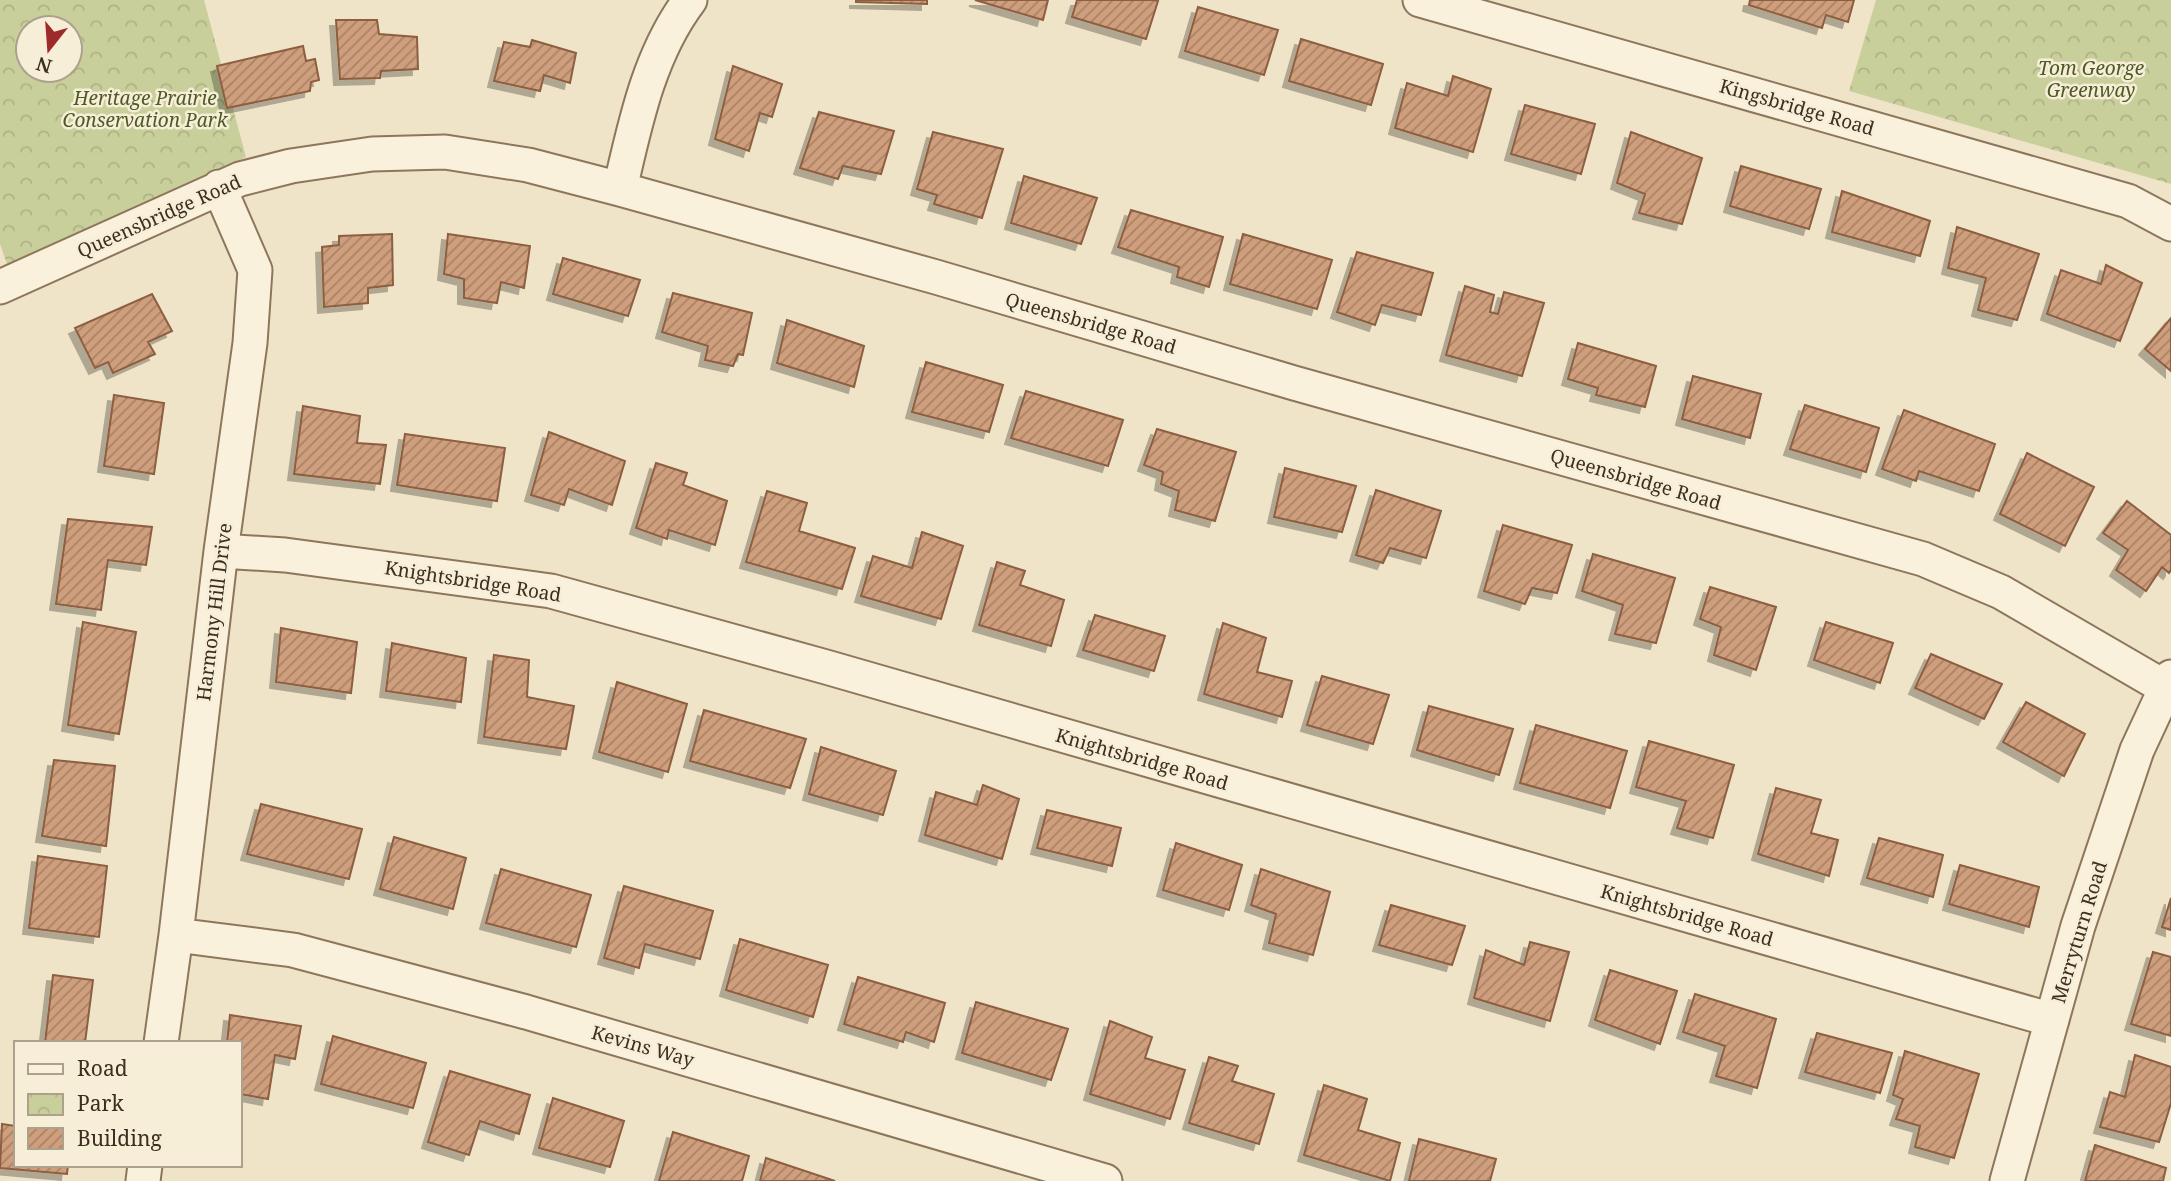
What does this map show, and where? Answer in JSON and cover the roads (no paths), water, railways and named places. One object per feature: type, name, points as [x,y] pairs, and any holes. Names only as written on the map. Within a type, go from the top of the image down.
[{"type":"street","points":[[620,189],[639,109],[676,19],[690,0]]},
{"type":"street","name":"Kingsbridge Road","points":[[1420,0],[2128,201],[2171,224]]},
{"type":"street","name":"Queensbridge Road","points":[[0,287],[240,178],[291,166],[372,154],[445,152],[528,164],[936,277],[1294,383],[1923,559],[2001,592],[2169,683]]},
{"type":"street","name":"Harmony Hill Drive","points":[[161,1041],[221,551],[250,343],[254,270],[219,187]]},
{"type":"street","name":"Knightsbridge Road","points":[[221,551],[285,555],[551,591],[826,667],[2052,1020]]},
{"type":"street","name":"Merryturn Road","points":[[2007,1181],[2078,926],[2137,750],[2169,683]]},
{"type":"street","name":"Kevins Way","points":[[176,935],[267,945],[332,960],[526,1012],[1105,1181]]},
{"type":"park label","name":"Tom George Greenway","points":[[2091,79]]},
{"type":"park label","name":"Heritage Prairie Conservation Park","points":[[145,109]]}]
